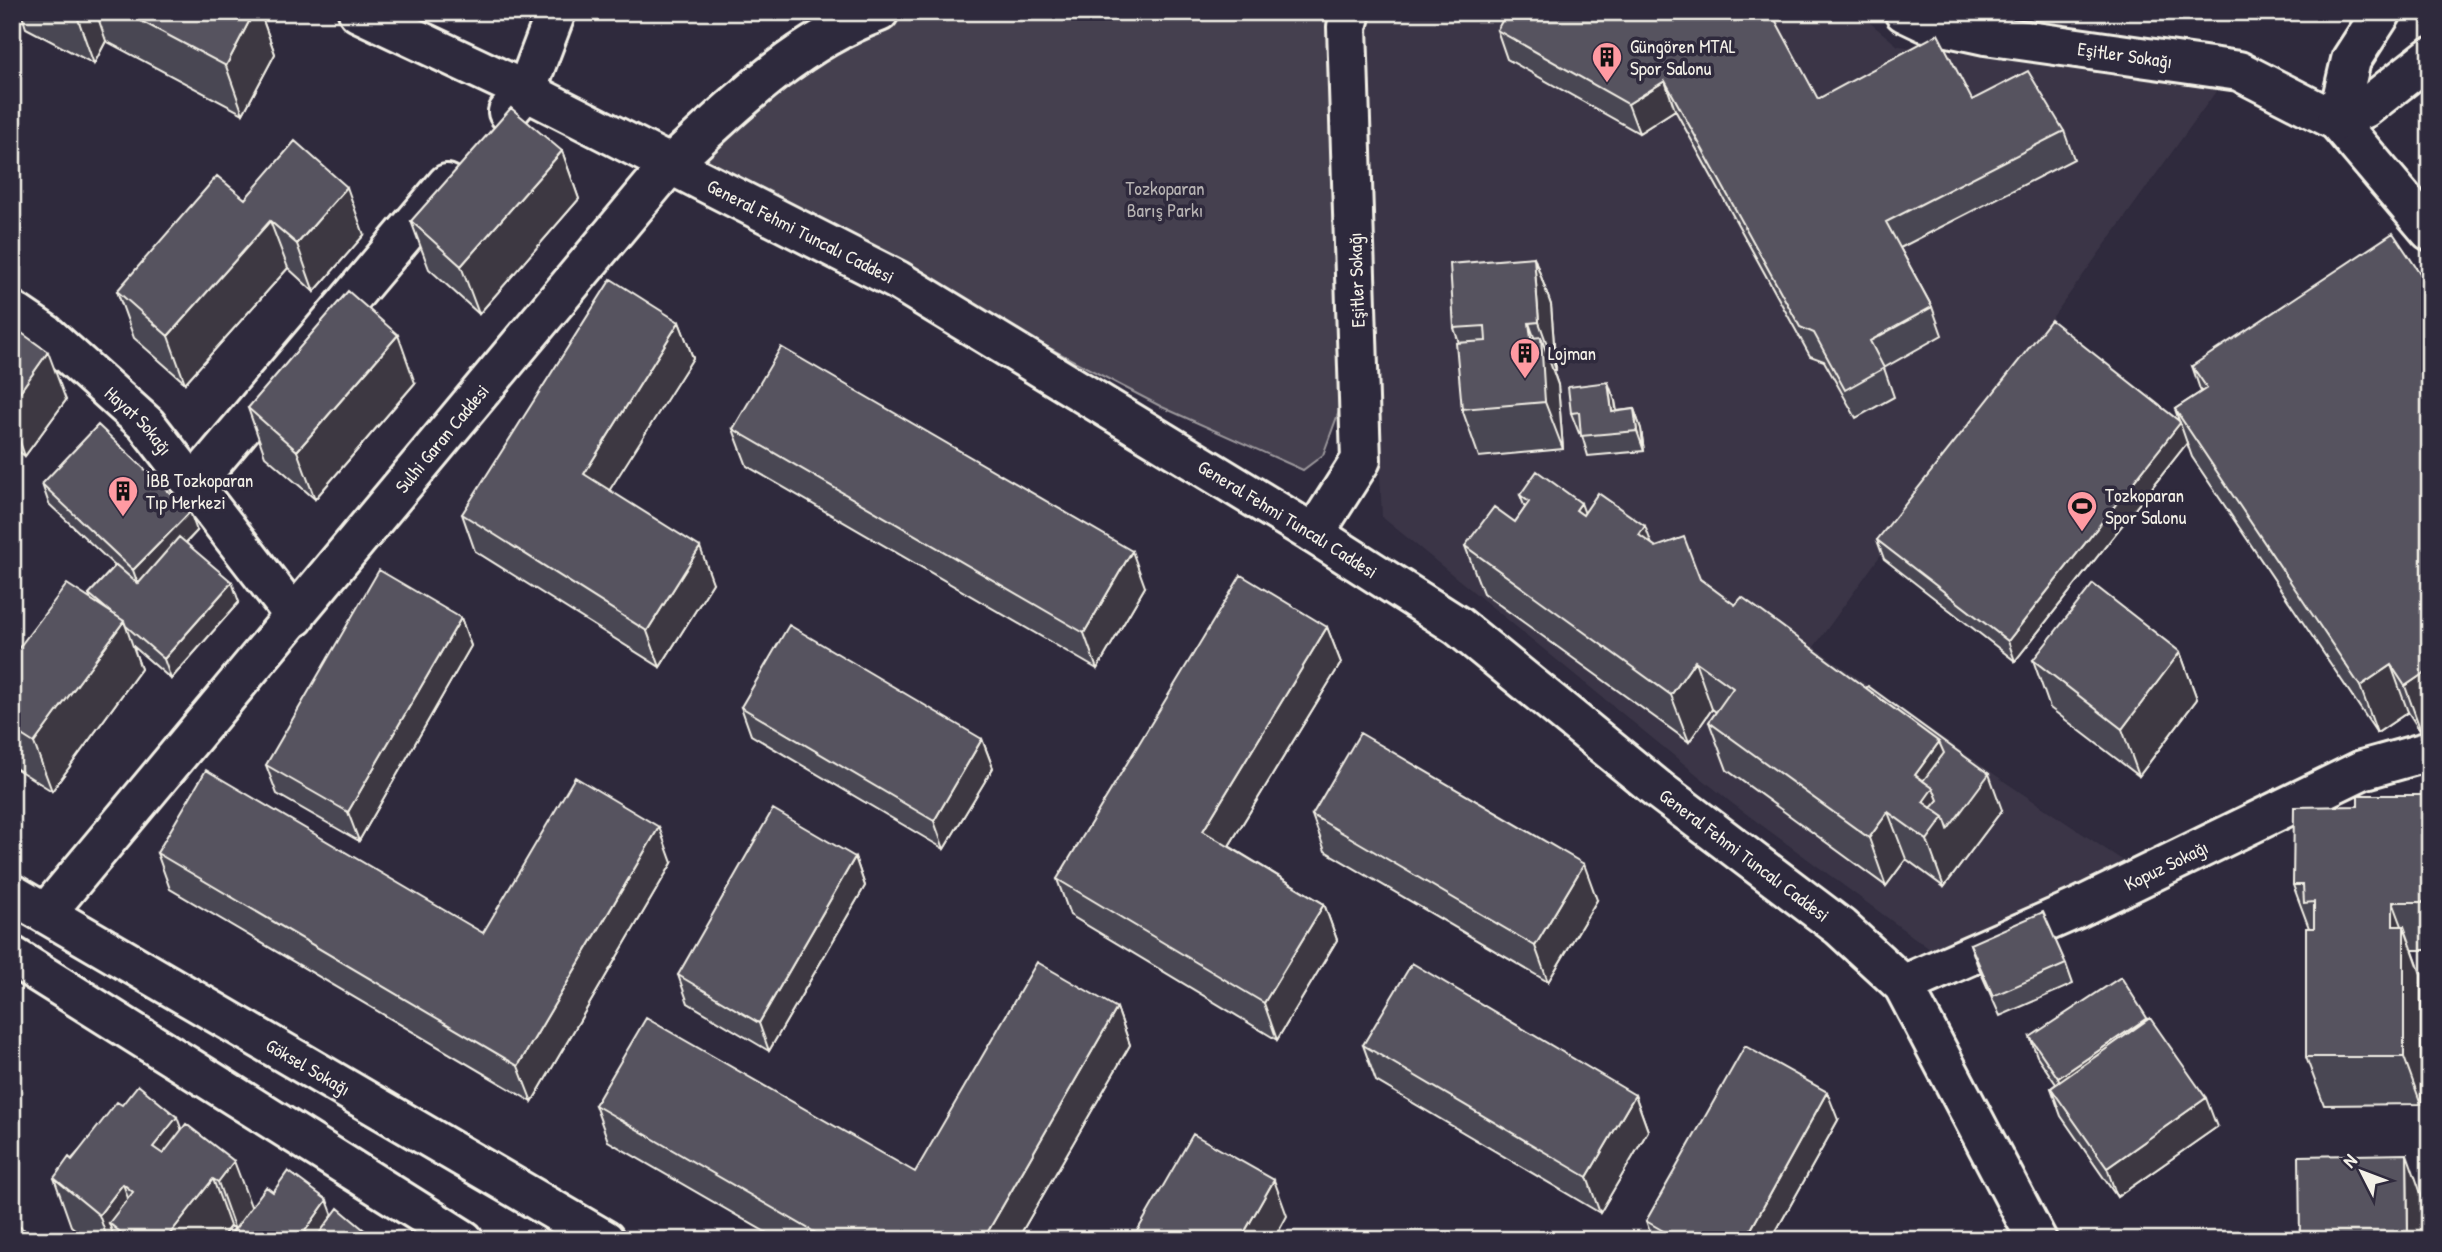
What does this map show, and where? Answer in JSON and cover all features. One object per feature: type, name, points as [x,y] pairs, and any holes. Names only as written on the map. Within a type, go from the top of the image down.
[{"type":"street","name":"General Fehmi Tuncalı Caddesi","points":[[358,12],[526,91],[668,167],[898,280],[1314,534],[1458,626],[1660,791],[1840,927],[1903,985],[2036,1239]]},
{"type":"street","points":[[193,485],[526,91],[556,12]]},
{"type":"street","name":"Sulhi Garan Caddesi","points":[[46,913],[668,167],[762,78],[851,23],[879,12]]},
{"type":"street","name":"Eşitler Sokağı","points":[[1314,534],[1361,460],[1347,27],[1351,12]]},
{"type":"street","name":"Eşitler Sokağı","points":[[1904,12],[1925,22],[1985,35],[2239,71],[2337,121]]},
{"type":"street","points":[[2337,121],[2351,60],[2382,12]]},
{"type":"street","points":[[2337,121],[2365,108],[2430,57]]},
{"type":"street","points":[[2337,121],[2430,231]]},
{"type":"street","name":"Hayat Sokağı","points":[[12,311],[46,334],[146,424],[295,617]]},
{"type":"street","name":"Kopuz Sokağı","points":[[1903,985],[2078,908],[2362,770],[2430,751]]},
{"type":"street","name":"Göksel Sokağı","points":[[12,894],[605,1240]]},
{"type":"street","points":[[12,956],[464,1240]]},
{"type":"shaded area","points":[[1362,12],[1857,12],[1898,46],[2222,83],[1814,647],[2008,784],[2137,870],[1942,958],[1733,804],[1382,517],[1358,23]]},
{"type":"green space","name":"Tozkoparan Barış Parkı","points":[[881,12],[1347,12],[1342,403],[1323,455],[1303,470],[1162,407],[680,155]]},
{"type":"building","points":[[124,12],[254,12],[226,66]]},
{"type":"building","points":[[1507,12],[1771,12],[1818,99],[1938,34],[1972,100],[2028,71],[2064,131],[1886,222],[1932,307],[1870,341],[1884,368],[1845,390],[1814,333],[1800,327],[1665,81],[1628,104],[1497,30]]},
{"type":"building","points":[[511,108],[562,151],[461,266],[411,221]]},
{"type":"building","points":[[295,141],[347,187],[297,244],[270,221],[168,336],[117,291],[217,176],[245,199]]},
{"type":"building","points":[[2393,233],[2430,288],[2430,669],[2405,686],[2391,665],[2360,686],[2175,409],[2207,388],[2192,366]]},
{"type":"building","points":[[1534,257],[1539,322],[1529,323],[1531,338],[1541,337],[1545,402],[1462,409],[1456,343],[1486,341],[1485,326],[1454,328],[1450,264]]},
{"type":"building","points":[[611,279],[679,322],[584,474],[700,547],[647,631],[462,514]]},
{"type":"building","points":[[348,291],[398,335],[297,451],[248,408]]},
{"type":"building","points":[[2051,320],[2180,423],[2008,641],[1877,540]]},
{"type":"building","points":[[12,326],[48,352],[12,403]]},
{"type":"building","points":[[781,347],[1132,551],[1084,633],[733,429]]},
{"type":"building","points":[[1608,382],[1612,412],[1634,409],[1637,431],[1581,436],[1579,412],[1571,413],[1568,387]]},
{"type":"building","name":"İBB Tozkoparan Tıp Merkezi","points":[[98,425],[190,512],[133,570],[42,484]]},
{"type":"building","points":[[1537,471],[1581,503],[1576,510],[1583,515],[1598,493],[1645,526],[1639,535],[1656,547],[1684,537],[1700,579],[1735,605],[1742,597],[1939,742],[1915,775],[1933,788],[1923,802],[1944,817],[1927,840],[1888,812],[1869,838],[1709,722],[1733,688],[1695,661],[1671,695],[1465,546],[1494,507],[1515,522],[1529,502],[1520,495]]},
{"type":"building","points":[[179,537],[232,582],[164,659],[126,626],[124,621],[89,594],[116,565],[138,584]]},
{"type":"building","points":[[379,570],[461,618],[348,812],[266,765]]},
{"type":"building","points":[[1241,575],[1327,627],[1203,831],[1324,904],[1264,1003],[1057,879]]},
{"type":"building","points":[[67,584],[124,621],[34,743],[12,729],[12,657]]},
{"type":"building","points":[[2093,584],[2180,652],[2122,729],[2033,660]]},
{"type":"building","points":[[789,625],[982,739],[934,821],[741,707]]},
{"type":"building","points":[[1868,686],[1989,774],[1948,829],[1944,817],[1931,808],[1938,800],[1933,788],[1923,781],[1944,753],[1939,742],[1866,688]]},
{"type":"building","points":[[1360,733],[1584,864],[1535,946],[1312,815]]},
{"type":"building","points":[[206,770],[483,933],[575,777],[659,827],[518,1066],[157,853]]},
{"type":"building","points":[[2358,795],[2430,795],[2430,902],[2393,902],[2393,926],[2404,926],[2404,1057],[2306,1057],[2306,928],[2314,928],[2314,902],[2304,903],[2303,885],[2293,885],[2294,807],[2358,806]]},
{"type":"building","points":[[773,809],[855,857],[759,1023],[678,975]]},
{"type":"building","points":[[2043,912],[2066,964],[1993,996],[1970,944]]},
{"type":"building","points":[[1037,962],[1117,1008],[983,1240],[828,1240],[595,1105],[646,1018],[915,1172]]},
{"type":"building","points":[[1412,963],[1635,1095],[1587,1177],[1363,1045]]},
{"type":"building","points":[[2121,977],[2147,1018],[2058,1078],[2030,1037]]},
{"type":"building","points":[[2150,1018],[2206,1098],[2107,1168],[2051,1088]]},
{"type":"building","points":[[1745,1046],[1827,1092],[1745,1240],[1679,1240],[1646,1221]]},
{"type":"building","points":[[138,1085],[177,1117],[153,1147],[163,1154],[186,1124],[234,1161],[218,1182],[213,1179],[169,1235],[173,1238],[171,1240],[130,1240],[109,1223],[133,1192],[123,1184],[99,1215],[54,1178],[69,1157],[72,1160],[117,1102],[122,1105]]},
{"type":"building","points":[[1193,1134],[1274,1180],[1240,1240],[1132,1240]]},
{"type":"building","points":[[2407,1154],[2408,1240],[2300,1240],[2299,1156]]},
{"type":"building","points":[[288,1171],[327,1200],[305,1231],[315,1239],[338,1208],[375,1239],[227,1240],[266,1187],[273,1192]]},
{"type":"building","points":[[12,1221],[24,1230],[17,1240],[12,1240]]},
{"type":"place","name":"Güngören MTAL Spor Salonu","points":[[1607,84]]},
{"type":"place","name":"Lojman","points":[[1525,380]]},
{"type":"place","name":"İBB Tozkoparan Tıp Merkezi","points":[[123,518]]},
{"type":"place","name":"Tozkoparan Spor Salonu","points":[[2082,533]]}]
